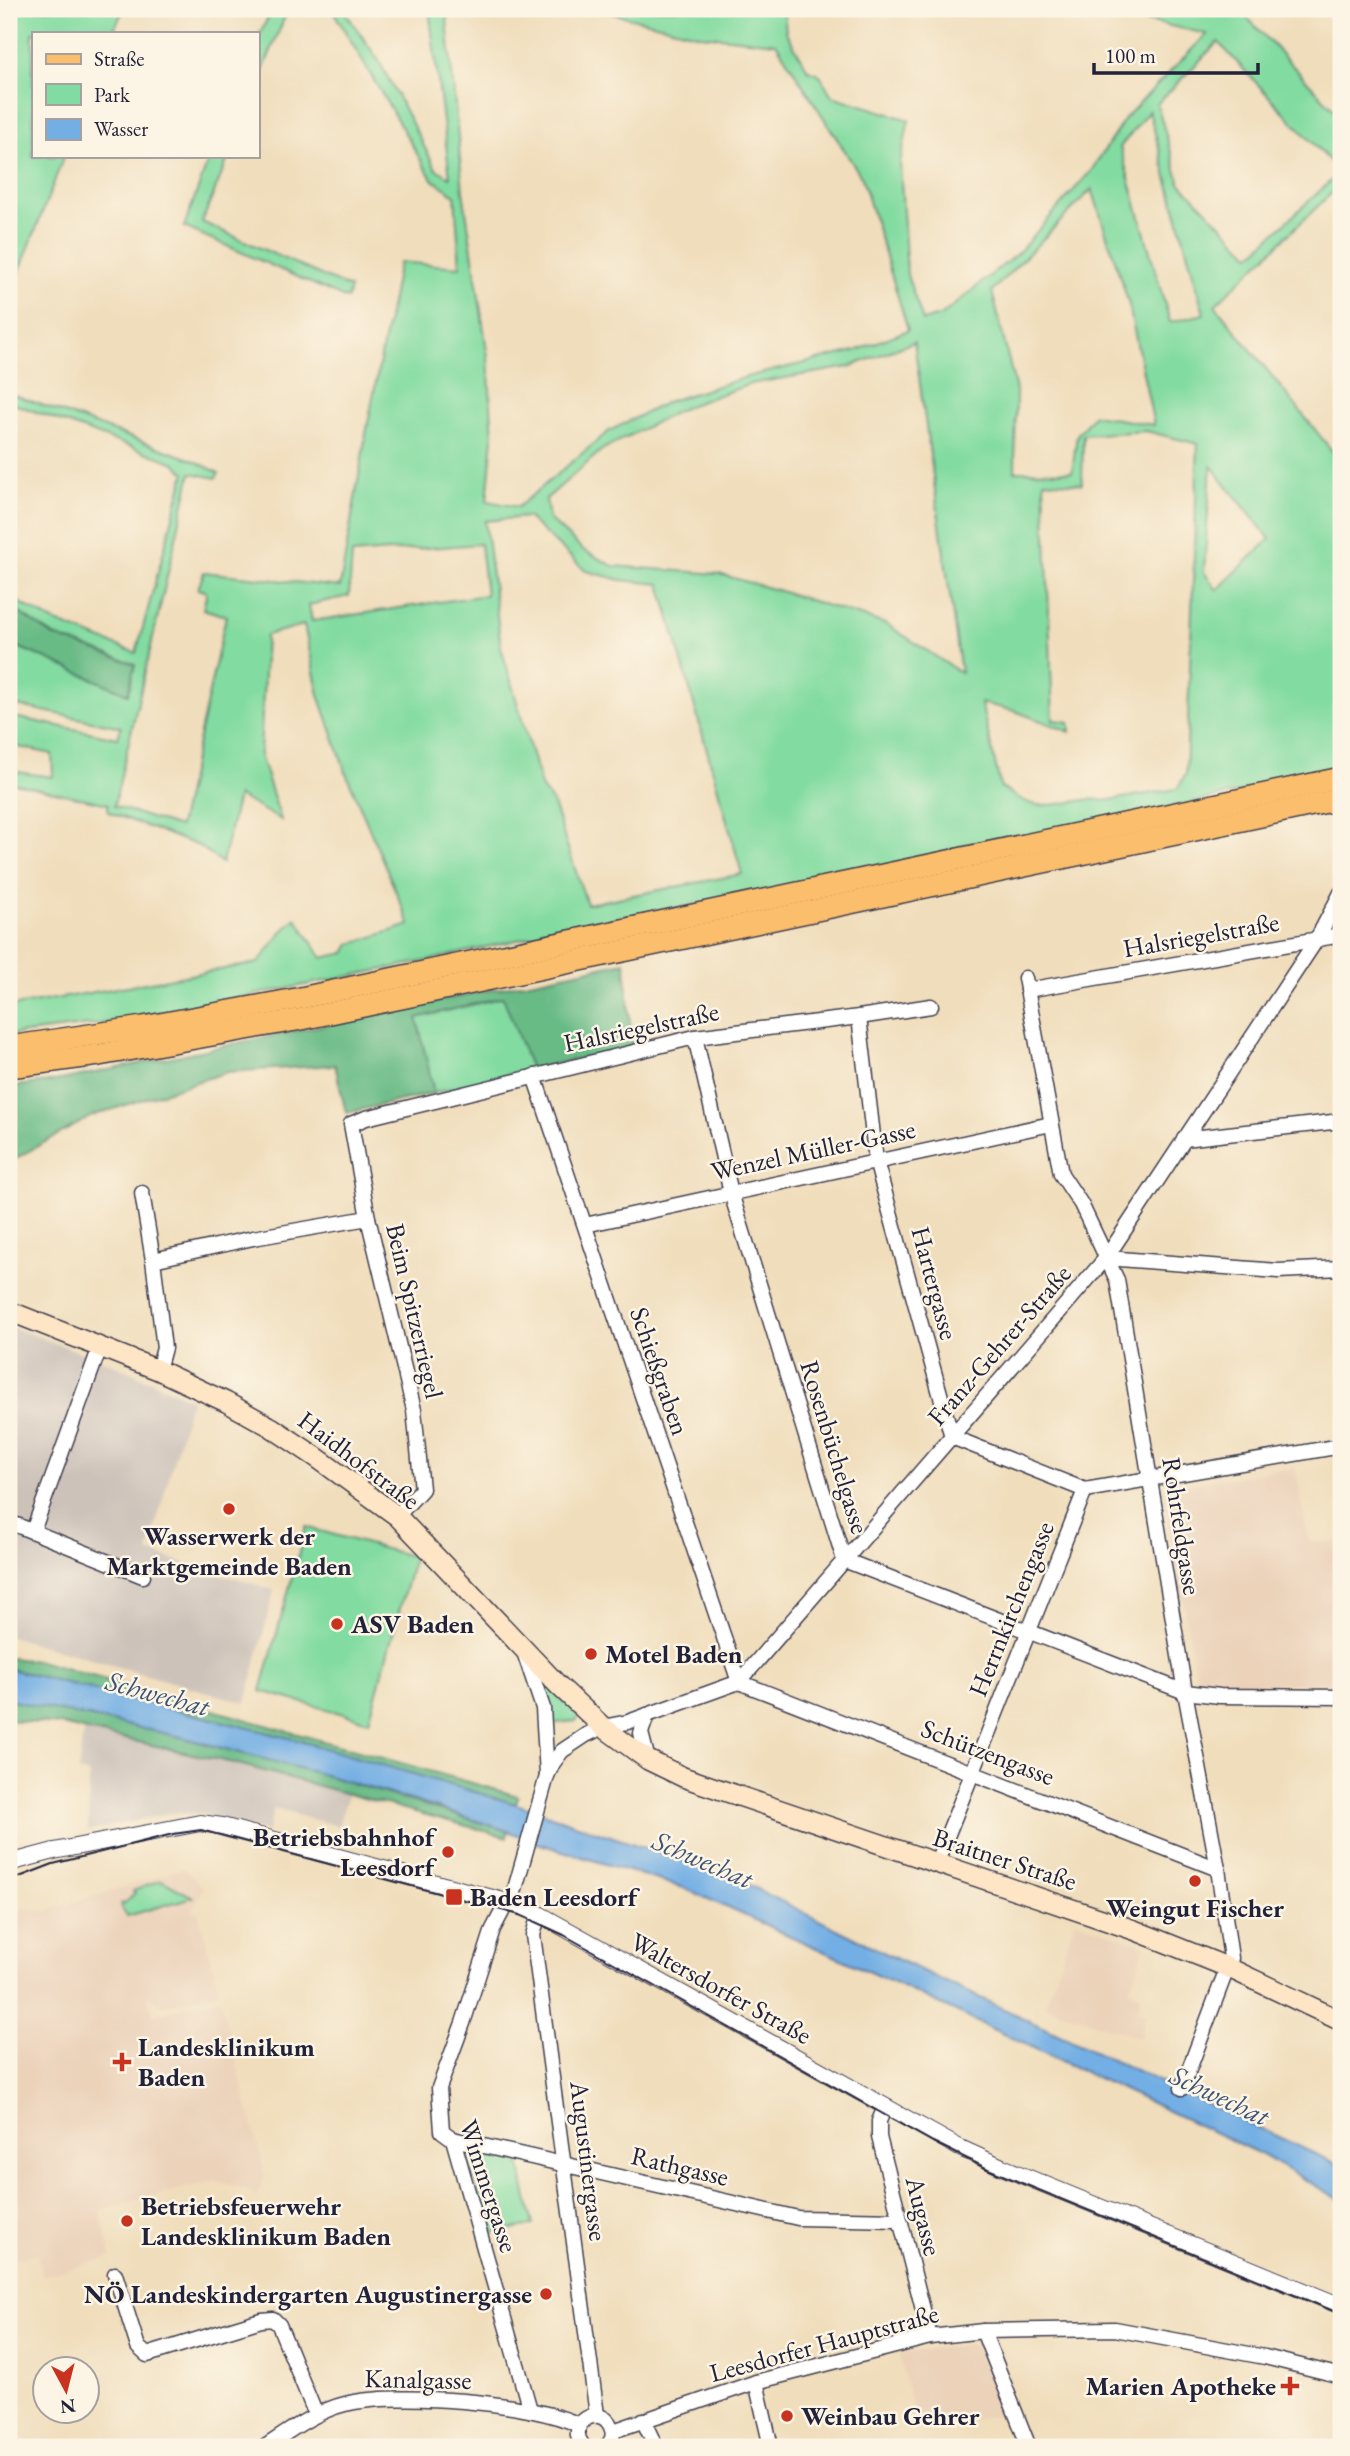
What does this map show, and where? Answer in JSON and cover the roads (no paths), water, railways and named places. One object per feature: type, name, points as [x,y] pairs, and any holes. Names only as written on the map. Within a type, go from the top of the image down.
[{"type":"main road","points":[[9,1047],[143,1027],[296,999],[1341,778]]},
{"type":"main road","points":[[9,1068],[302,1019],[1341,799]]},
{"type":"main road","name":"Haidhofstraße","points":[[9,1311],[158,1370],[271,1427],[397,1516],[522,1646]]},
{"type":"main road","name":"Braitner Straße","points":[[522,1646],[558,1685],[603,1727],[648,1760],[682,1777],[1134,1930],[1227,1967],[1341,2021]]},
{"type":"street","name":"Franz-Gehrer-Straße","points":[[547,1776],[562,1751],[586,1735],[739,1682],[1106,1258],[1317,939],[1341,893]]},
{"type":"street","name":"Halsriegelstraße","points":[[1026,984],[1341,935]]},
{"type":"street","name":"Rohrfeldgasse","points":[[1026,984],[1061,1174],[1081,1204],[1117,1280],[1185,1692],[1218,1869],[1230,1958],[1182,2088]]},
{"type":"street","name":"Halsriegelstraße","points":[[366,1118],[695,1037],[931,1006]]},
{"type":"street","name":"Hartergasse","points":[[859,1017],[876,1161],[952,1437]]},
{"type":"street","name":"Rosenbüchelgasse","points":[[695,1037],[731,1194],[844,1560],[1185,1692],[1220,1696],[1341,1697]]},
{"type":"street","name":"Schießgraben","points":[[534,1076],[739,1682]]},
{"type":"street","name":"Beim Spitzerriegel","points":[[366,1118],[351,1124],[368,1218],[416,1423],[422,1489],[397,1516]]},
{"type":"street","points":[[1184,1139],[1341,1121]]},
{"type":"street","name":"Wenzel Müller-Gasse","points":[[585,1225],[1051,1124]]},
{"type":"street","points":[[142,1193],[164,1348],[158,1370]]},
{"type":"street","points":[[153,1260],[254,1238],[368,1218]]},
{"type":"street","points":[[1106,1258],[1278,1271],[1341,1268]]},
{"type":"street","points":[[33,1531],[100,1348]]},
{"type":"street","points":[[952,1437],[1085,1490],[1341,1446]]},
{"type":"street","name":"Herrnkirchengasse","points":[[936,1864],[1085,1490]]},
{"type":"street","points":[[9,1522],[143,1576]]},
{"type":"street","name":"Haidhofstraße","points":[[522,1646],[543,1708],[547,1776]]},
{"type":"street","name":"Schützengasse","points":[[739,1682],[1218,1869]]},
{"type":"street","points":[[647,1715],[641,1733],[648,1760]]},
{"type":"street","name":"Wimmergasse","points":[[530,2410],[453,2139],[442,2130],[439,2088],[494,1928],[503,1910],[510,1903],[547,1776]]},
{"type":"street","name":"Waltersdorfer Straße","points":[[9,1863],[191,1823],[209,1823],[510,1903],[539,1914],[933,2134],[1002,2167],[1341,2306]]},
{"type":"street","name":"Augustinergasse","points":[[539,1914],[533,1935],[597,2415]]},
{"type":"street","name":"Augasse","points":[[885,2107],[879,2121],[878,2137],[930,2337]]},
{"type":"street","name":"Rathgasse","points":[[453,2139],[798,2218],[900,2220]]},
{"type":"street","points":[[115,2274],[138,2347],[148,2355],[253,2322],[272,2319],[279,2325],[316,2416]]},
{"type":"street","name":"Leesdorfer Hauptstraße","points":[[613,2431],[756,2382],[930,2337],[983,2330],[1115,2329],[1265,2357],[1341,2376]]},
{"type":"street","points":[[983,2330],[1029,2447]]},
{"type":"street","points":[[756,2382],[771,2447]]},
{"type":"street","name":"Kanalgasse","points":[[265,2447],[316,2416],[345,2404],[400,2399],[468,2402],[530,2410],[561,2417],[579,2425]]},
{"type":"street","points":[[584,2447],[577,2436],[579,2425],[586,2418],[597,2415],[608,2421],[613,2431],[613,2438],[606,2447]]},
{"type":"street","points":[[643,2420],[656,2447]]},
{"type":"water","points":[[9,1669],[293,1739],[516,1804],[737,1879],[903,1962],[1341,2166],[1341,2200],[1254,2151],[684,1888],[540,1844],[428,1805],[325,1775],[173,1735],[9,1700]]},
{"type":"tram line","points":[[9,1881],[53,1864],[173,1834],[201,1830],[520,1915],[564,1935],[933,2142],[988,2169],[1341,2314]]},
{"type":"place","name":"Wasserwerk der Marktgemeinde Baden","points":[[229,1509]]},
{"type":"place","name":"ASV Baden","points":[[337,1624]]},
{"type":"place","name":"Motel Baden","points":[[591,1654]]},
{"type":"place","name":"Betriebsbahnhof Leesdorf","points":[[448,1852]]},
{"type":"place","name":"Weingut Fischer","points":[[1195,1881]]},
{"type":"place","name":"Baden Leesdorf","points":[[454,1897]]},
{"type":"place","name":"Landesklinikum Baden","points":[[122,2062]]},
{"type":"place","name":"Betriebsfeuerwehr Landesklinikum Baden","points":[[127,2221]]},
{"type":"place","name":"NÖ Landeskindergarten Augustinergasse","points":[[546,2294]]},
{"type":"place","name":"Marien Apotheke","points":[[1290,2386]]},
{"type":"place","name":"Weinbau Gehrer","points":[[787,2416]]},
{"type":"water label","name":"Schwechat","points":[[158,1693]]},
{"type":"water label","name":"Schwechat","points":[[703,1859]]},
{"type":"water label","name":"Schwechat","points":[[1220,2095]]}]
